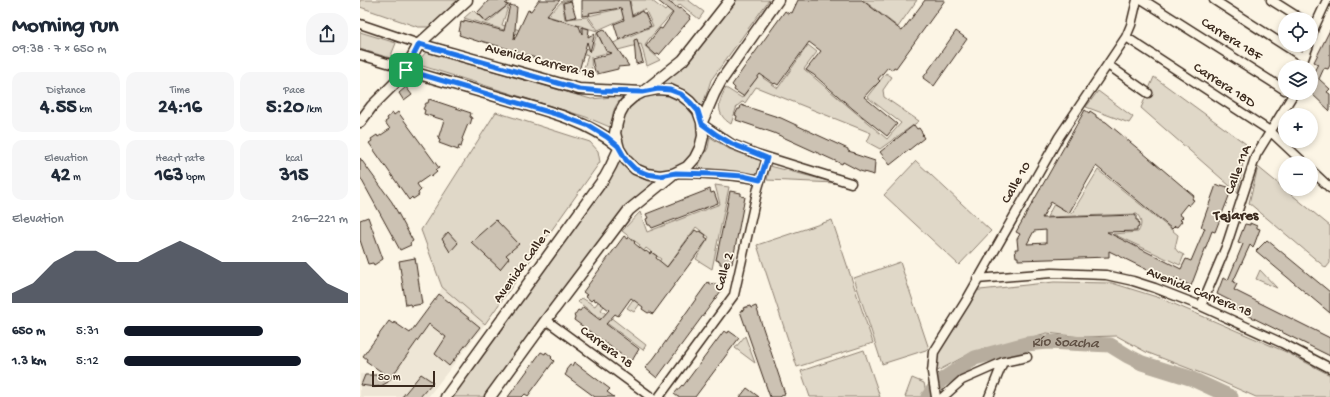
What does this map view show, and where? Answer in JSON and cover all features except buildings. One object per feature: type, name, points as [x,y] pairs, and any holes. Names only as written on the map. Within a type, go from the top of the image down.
[{"type":"main road","points":[[360,122],[372,106],[406,70],[419,44],[467,0]]},
{"type":"main road","points":[[618,147],[616,123],[626,104],[633,97],[642,92],[683,60],[730,0]]},
{"type":"main road","points":[[490,397],[629,210],[675,174],[687,167],[695,158],[700,148],[703,136],[702,123],[714,94],[721,81],[778,0]]},
{"type":"main road","name":"Avenida Carrera 18","points":[[419,44],[579,89],[642,92],[658,89],[670,90],[681,94],[690,102],[698,111],[702,123]]},
{"type":"main road","points":[[406,70],[559,115],[589,126],[607,137],[618,147],[626,160],[635,169],[647,174],[660,176],[675,174]]},
{"type":"main road","name":"Avenida Calle 1","points":[[446,397],[605,177],[618,147]]},
{"type":"street","name":"Calle 10","points":[[936,397],[932,372],[934,352],[966,300],[1058,136],[1126,37],[1131,25],[1137,0]]},
{"type":"street","name":"Carrera 18F","points":[[1143,0],[1278,86]]},
{"type":"street","points":[[1214,0],[1304,58],[1306,52]]},
{"type":"street","points":[[1271,0],[1290,12]]},
{"type":"street","points":[[1318,17],[1327,0]]},
{"type":"street","name":"Avenida Carrera 18","points":[[360,24],[419,44]]},
{"type":"street","name":"Carrera 18D","points":[[1126,37],[1270,131],[1297,156]]},
{"type":"street","points":[[360,55],[406,70]]},
{"type":"street","points":[[1108,65],[1148,93]]},
{"type":"street","name":"Calle 11A","points":[[1201,306],[1226,247],[1253,162],[1289,100]]},
{"type":"street","name":"Avenida Carrera 18","points":[[702,123],[732,144],[767,158],[850,183]]},
{"type":"street","name":"Calle 2","points":[[659,397],[734,295],[760,180],[767,158]]},
{"type":"street","points":[[675,174],[743,176],[760,180]]},
{"type":"street","points":[[1318,177],[1330,188]]},
{"type":"street","name":"Avenida Carrera 18","points":[[977,279],[1052,273],[1106,275],[1155,288],[1201,306],[1282,343],[1330,368]]},
{"type":"street","name":"Carrera 18","points":[[546,320],[650,397]]},
{"type":"street","points":[[942,397],[962,380],[1003,362],[1027,357]]},
{"type":"street","points":[[989,397],[1003,362]]},
{"type":"shaded area","points":[[360,0],[458,0],[430,27],[418,27],[360,7]]},
{"type":"shaded area","points":[[563,0],[572,0],[562,2],[565,19],[587,17],[597,31],[548,16]]},
{"type":"shaded area","points":[[630,0],[651,0],[665,11],[674,0],[688,0],[704,12],[699,19],[680,4],[648,40],[645,46],[660,60],[647,66],[641,44],[591,57],[592,76],[582,75],[588,55],[464,18],[473,10],[485,22],[489,22],[509,4],[502,25],[592,50],[597,33],[604,47],[653,26],[645,9],[598,30],[588,16],[631,6]]},
{"type":"shaded area","points":[[737,0],[769,0],[711,80],[702,108],[660,84],[687,63]]},
{"type":"shaded area","points":[[863,0],[917,0],[898,27]]},
{"type":"shaded area","points":[[802,16],[804,18],[763,78],[778,88],[808,45],[817,52],[804,69],[887,139],[901,123],[867,97],[886,73],[892,77],[883,90],[884,97],[919,121],[880,149],[867,142],[871,133],[756,87],[745,103],[742,102],[737,106],[731,124],[726,120],[720,112],[720,103],[726,88],[742,98]]},
{"type":"shaded area","points":[[360,32],[396,43],[390,58],[360,49]]},
{"type":"shaded area","points":[[426,52],[591,99],[623,96],[614,110],[612,128],[586,117],[416,64]]},
{"type":"shaded area","points":[[1154,77],[1246,144],[1238,193],[1141,108]]},
{"type":"shaded area","points":[[1098,91],[1133,117],[1129,123],[1086,107]]},
{"type":"shaded area","points":[[659,94],[674,97],[686,106],[695,118],[698,133],[695,148],[686,160],[674,169],[659,172],[644,169],[632,160],[623,148],[620,133],[623,118],[632,106],[644,97]]},
{"type":"shaded area","points":[[496,112],[590,142],[598,151],[600,162],[485,324],[442,287],[421,230]]},
{"type":"shaded area","points":[[710,137],[729,149],[761,161],[758,174],[696,170],[708,148]]},
{"type":"shaded area","points":[[617,157],[634,174],[656,183],[485,397],[452,397]]},
{"type":"shaded area","points":[[916,161],[991,231],[959,265],[884,195]]},
{"type":"shaded area","points":[[770,166],[836,183],[767,180]]},
{"type":"shaded area","points":[[1258,167],[1278,183],[1278,196],[1293,196],[1330,226],[1330,263],[1326,268],[1249,203]]},
{"type":"shaded area","points":[[1098,170],[1178,235],[1175,248],[1178,252],[1184,255],[1180,265],[1113,234],[1138,232],[1141,223],[1137,214],[1047,217],[1054,204],[1072,213]]},
{"type":"shaded area","points":[[715,185],[729,187],[712,269],[696,259],[709,237],[696,227],[634,312],[627,308],[661,259],[646,248],[601,310],[646,345],[643,350],[578,302],[582,298],[595,306],[640,245],[622,231],[640,212],[647,232],[720,204]]},
{"type":"shaded area","points":[[832,220],[873,343],[797,367],[757,245]]},
{"type":"shaded area","points":[[900,262],[929,349],[882,364],[854,278]]},
{"type":"shaded area","points":[[1260,270],[1277,288],[1256,279]]},
{"type":"shaded area","points":[[1054,282],[1112,283],[1160,298],[1286,352],[1330,375],[1330,397],[1256,397],[1211,377],[1146,352],[1117,336],[1081,337],[1047,333],[969,354],[932,374],[936,353],[971,291]]},
{"type":"shaded area","points":[[442,287],[485,324],[428,397],[360,397],[360,374],[374,375],[381,371],[439,294]]},
{"type":"shaded area","points":[[745,336],[755,363],[735,348]]},
{"type":"shaded area","points":[[864,350],[880,397],[810,397],[801,371]]},
{"type":"shaded area","points":[[912,378],[924,383],[927,397],[905,397]]},
{"type":"waterway","name":"Río Soacha","points":[[928,397],[940,381],[975,358],[1026,344],[1047,342],[1110,345],[1142,363],[1190,378],[1231,397]]},
{"type":"district","name":"Tejares","points":[[1236,216]]},
{"type":"route","points":[[419,44],[579,89],[642,92],[658,89],[670,90],[681,94],[690,102],[698,111],[702,124],[717,135],[732,144],[767,158],[760,180],[743,176],[713,174],[676,173],[660,176],[647,174],[635,169],[626,160],[618,146],[589,126],[559,115],[406,70],[419,44]]}]
